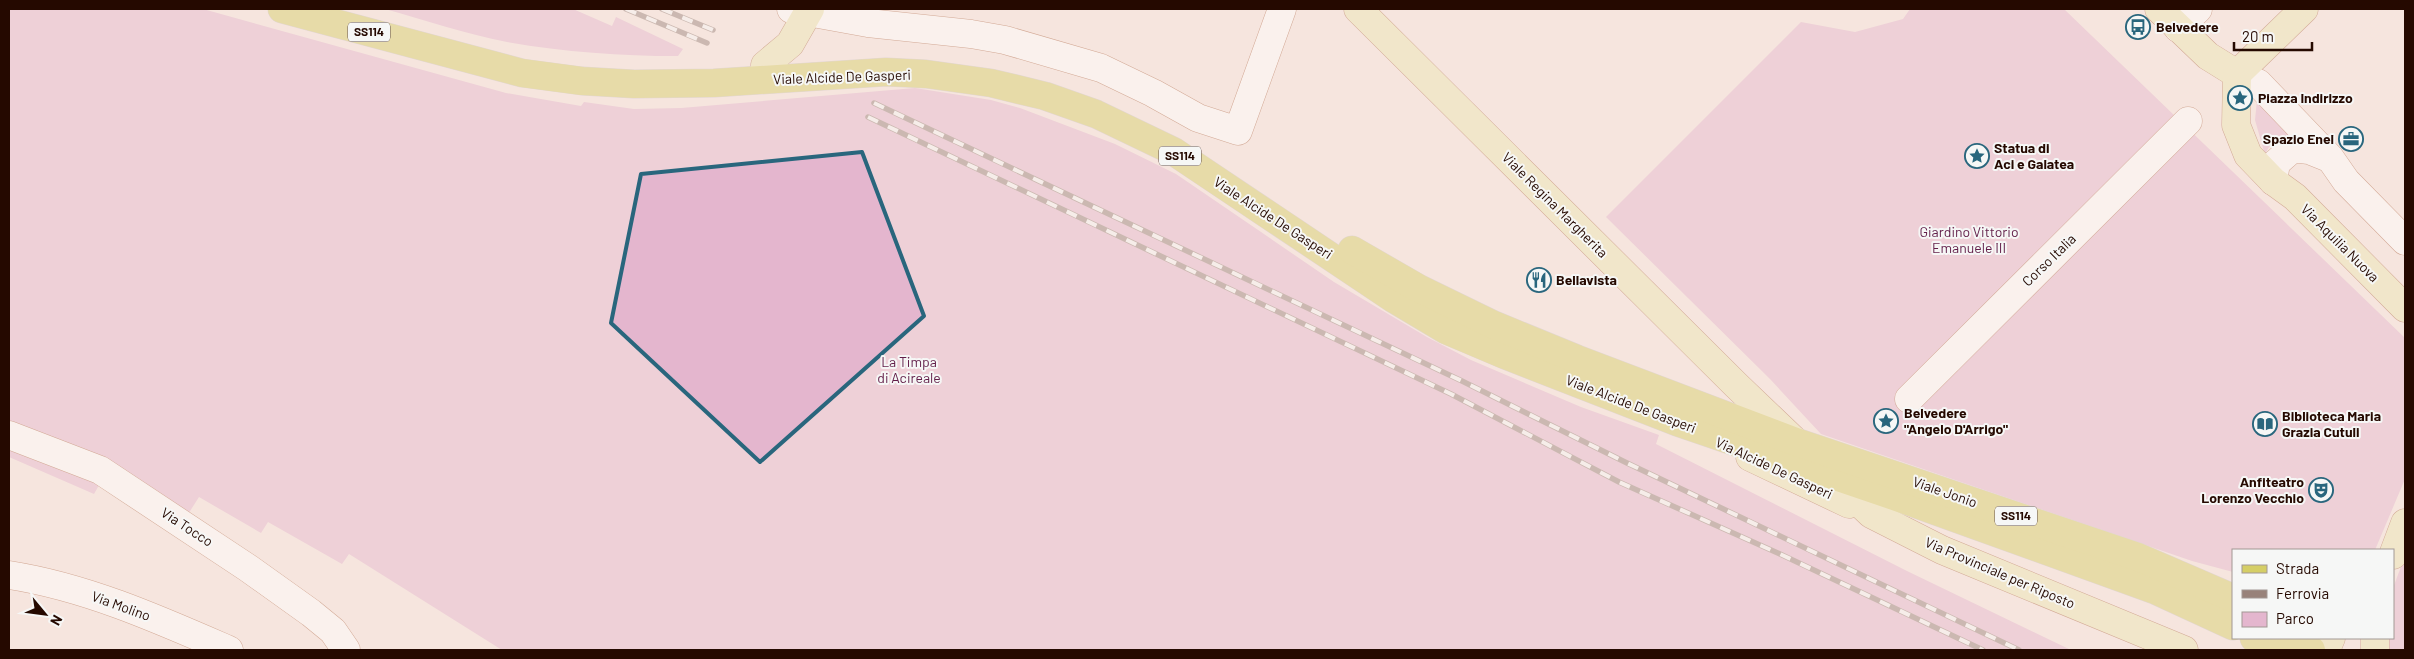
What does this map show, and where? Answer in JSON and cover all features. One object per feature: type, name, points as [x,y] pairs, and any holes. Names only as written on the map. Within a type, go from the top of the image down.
[{"type":"main road","name":"Viale Alcide De Gasperi","points":[[282,9],[466,50],[583,66],[633,70],[711,69],[883,59],[992,70],[1048,82],[1100,98],[1150,121],[1340,243],[1418,288],[1503,329],[1796,442]]},
{"type":"main road","name":"Viale Alcide De Gasperi","points":[[340,9],[466,50],[522,73],[582,81],[634,84],[714,83],[886,72],[926,74],[991,83],[1045,96],[1096,114],[1174,151],[1394,299],[1446,330],[1677,422],[1828,474]]},
{"type":"main road","name":"Viale Jonio","points":[[1796,442],[2138,557],[2232,598]]},
{"type":"main road","name":"Viale Jonio","points":[[1828,474],[2155,590],[2232,626]]},
{"type":"main road","points":[[2256,639],[2277,650]]},
{"type":"main road","points":[[2294,639],[2311,650]]},
{"type":"street","points":[[765,65],[790,44],[803,10],[868,23],[972,34],[1005,40],[1101,68],[1153,92],[1198,118],[1238,131],[1282,9]]},
{"type":"street","name":"Viale Regina Margherita","points":[[1358,9],[1828,474]]},
{"type":"street","points":[[2159,9],[2208,56],[2237,74],[2258,83],[2330,158],[2346,182],[2405,241]]},
{"type":"street","points":[[2178,28],[2198,9]]},
{"type":"street","points":[[2237,74],[2299,10]]},
{"type":"street","name":"Via Aquilia Nuova","points":[[2237,74],[2236,125],[2248,155],[2273,181],[2295,197],[2405,308]]},
{"type":"street","name":"Corso Italia","points":[[1909,399],[2188,121]]},
{"type":"street","points":[[2273,181],[2276,163],[2293,148],[2309,150],[2330,158]]},
{"type":"street","points":[[1446,330],[1502,342],[1712,420],[1727,415],[1735,406],[1738,396],[1736,385]]},
{"type":"street","name":"Via Alcide De Gasperi","points":[[1677,422],[1880,519]]},
{"type":"street","name":"Via Tocco","points":[[9,435],[100,470],[248,568],[312,613],[332,631],[346,650]]},
{"type":"street","name":"Via Provinciale per Riposto","points":[[1828,474],[1880,519],[1942,550],[2184,650]]},
{"type":"street","points":[[1880,519],[1894,496],[1905,488],[2134,568],[2184,577]]},
{"type":"street","points":[[2394,552],[2405,523]]},
{"type":"street","name":"Via Molino","points":[[9,575],[68,587],[179,628],[229,650]]},
{"type":"highlighted area","points":[[862,152],[924,316],[760,462],[611,323],[641,174]]},
{"type":"green space","name":"La Timpa di Acireale","points":[[9,9],[203,9],[506,93],[581,106],[584,102],[634,109],[681,108],[915,88],[991,100],[1020,108],[1115,144],[1176,174],[1334,282],[1427,337],[1471,360],[1581,407],[1659,435],[1656,444],[1907,571],[2071,650],[502,650],[349,554],[342,564],[268,522],[261,533],[199,497],[185,519],[111,464],[94,494],[9,457]]},
{"type":"green space","points":[[385,9],[573,9],[612,26],[616,17],[683,49],[678,56],[571,51],[492,39]]},
{"type":"green space","name":"Giardino Vittorio Emanuele III","points":[[1910,9],[2064,9],[2405,338],[2405,479],[2375,549],[2232,549],[2232,572],[2192,561],[1821,434],[1770,379],[1606,217],[1801,22],[1855,32],[1903,19]]},
{"type":"green space","points":[[2257,100],[2293,136],[2276,141],[2269,147],[2265,155],[2255,120]]},
{"type":"green space","points":[[2405,556],[2405,650],[2388,650],[2387,639],[2394,639],[2394,585]]},
{"type":"railway","points":[[626,9],[707,43]]},
{"type":"railway","points":[[662,9],[713,30]]},
{"type":"railway","points":[[874,103],[1462,381],[1627,463],[2019,650]]},
{"type":"railway","points":[[868,117],[1451,394],[1619,482],[1780,554],[1983,650]]},
{"type":"place","name":"Belvedere","points":[[2138,27]]},
{"type":"place","name":"Piazza Indirizzo","points":[[2240,98]]},
{"type":"place","name":"Spazio Enel","points":[[2351,139]]},
{"type":"place","name":"Statua di Aci e Galatea","points":[[1977,156]]},
{"type":"place","name":"Bellavista","points":[[1539,280]]},
{"type":"place","name":"Belvedere \"Angelo D'Arrigo\"","points":[[1886,421]]},
{"type":"place","name":"Biblioteca Maria Grazia Cutuli","points":[[2265,424]]},
{"type":"place","name":"Anfiteatro Lorenzo Vecchio","points":[[2321,490]]}]
